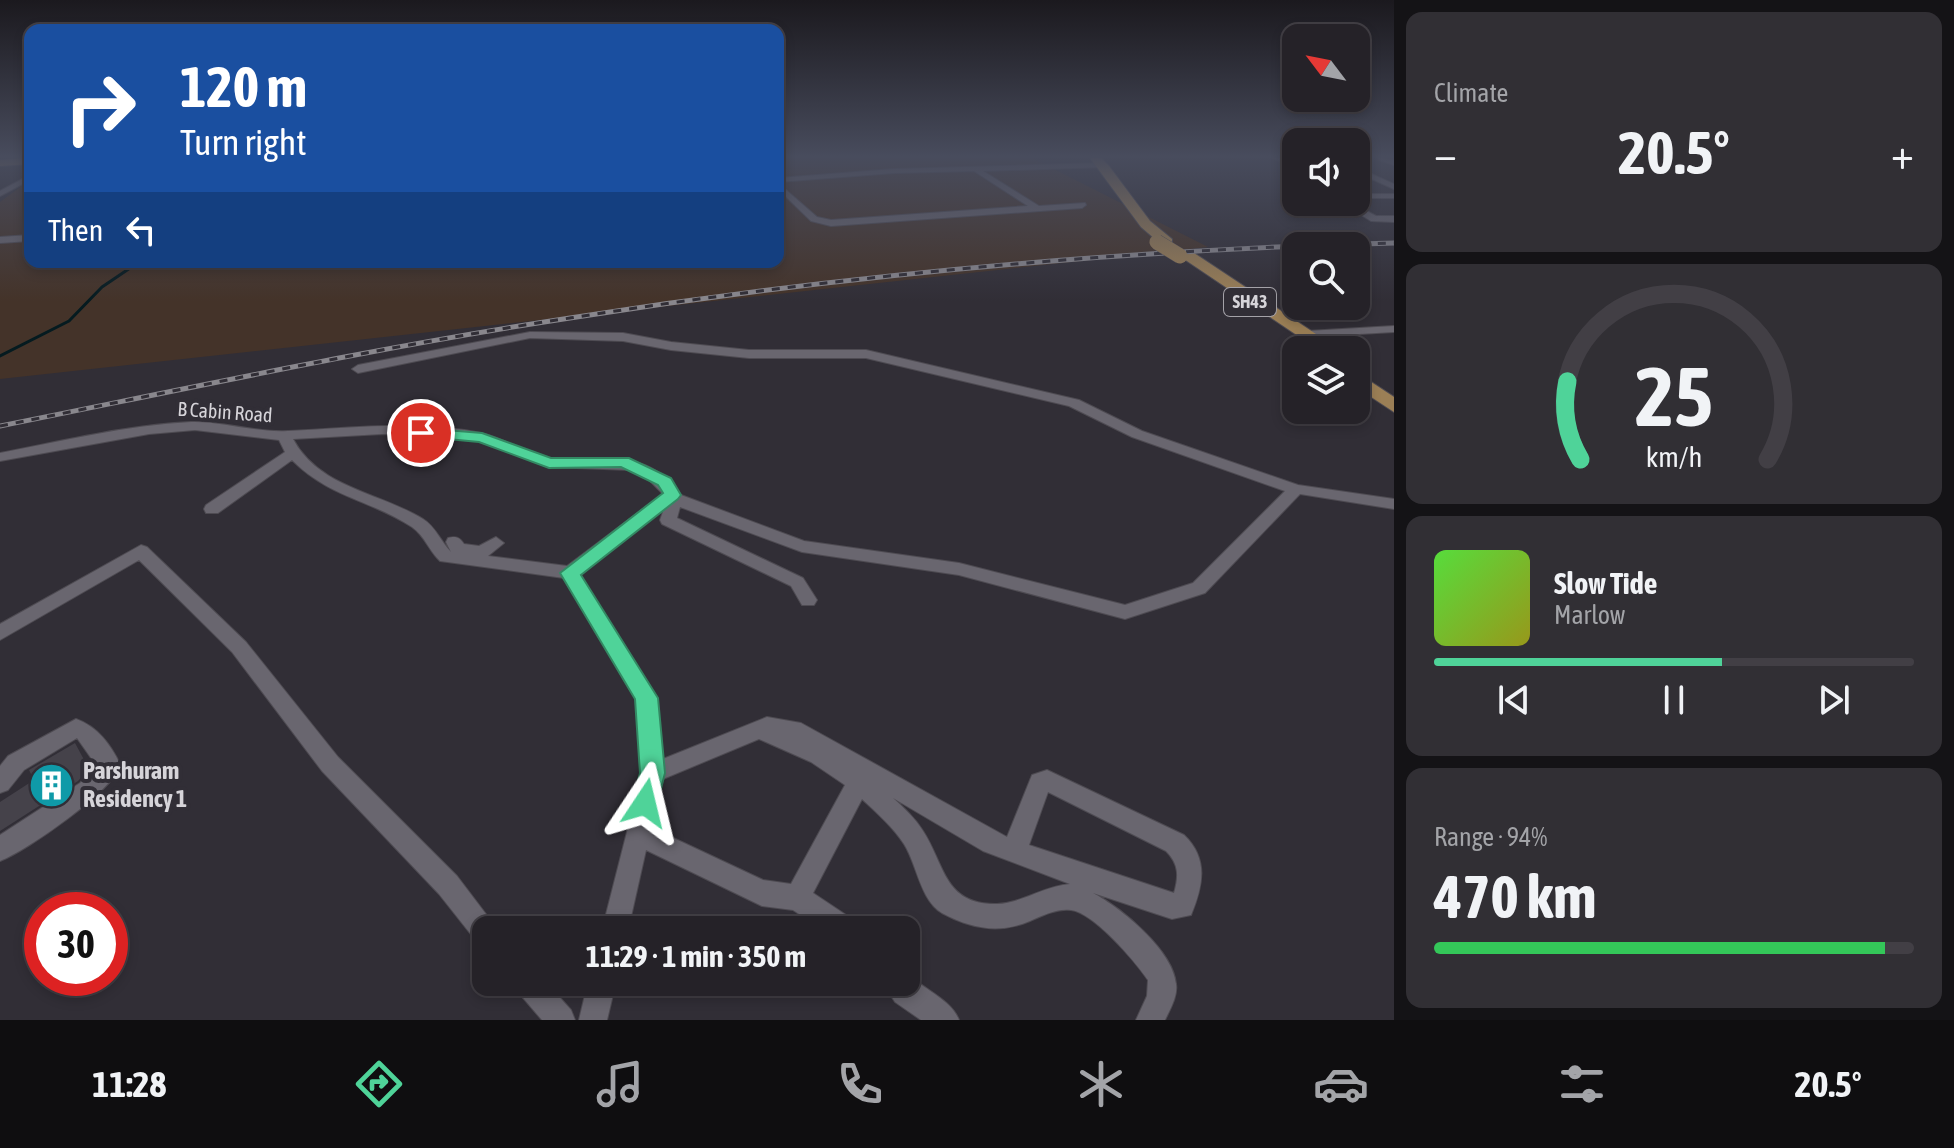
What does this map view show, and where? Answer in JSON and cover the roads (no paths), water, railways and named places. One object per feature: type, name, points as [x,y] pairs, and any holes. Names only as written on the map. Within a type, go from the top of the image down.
[{"type":"main road","name":"SH43","points":[[1123,206],[1135,226],[1310,336]]},
{"type":"main road","name":"SH43","points":[[1184,256],[1298,336]]},
{"type":"main road","points":[[1370,378],[1394,396]]},
{"type":"main road","points":[[1370,388],[1394,406]]},
{"type":"street","points":[[801,206],[814,219],[831,223],[1073,206]]},
{"type":"street","points":[[1033,206],[1037,208]]},
{"type":"street","points":[[1369,216],[1394,219]]},
{"type":"street","points":[[0,240],[24,238]]},
{"type":"street","points":[[1307,334],[1394,329]]},
{"type":"street","points":[[358,369],[530,335],[623,337],[671,346],[749,354],[866,354],[1074,403],[1137,434],[1296,489],[1394,504]]},
{"type":"street","name":"B Cabin Road","points":[[0,457],[149,430],[195,426],[284,436],[293,453]]},
{"type":"street","points":[[284,436],[361,428],[482,437],[549,463],[623,461],[665,482],[673,497],[668,520],[797,582],[808,600]]},
{"type":"street","points":[[212,509],[293,453],[333,489],[421,525],[433,538],[436,550],[446,557],[483,551]]},
{"type":"street","points":[[673,497],[802,546],[959,569],[1125,612],[1199,588],[1296,489]]},
{"type":"street","points":[[570,573],[673,497]]},
{"type":"street","points":[[454,542],[459,549],[483,551],[570,573],[646,698],[653,773],[618,916]]},
{"type":"street","points":[[0,633],[141,551],[216,622],[330,764],[448,885],[473,916]]},
{"type":"street","points":[[653,773],[767,726],[801,732],[1014,852],[1172,906],[1182,906],[1187,897],[1191,870],[1187,852],[1175,843],[1047,780],[1040,782],[1014,852]]},
{"type":"street","points":[[0,783],[16,763],[76,728],[86,732],[110,766],[88,790],[0,849]]},
{"type":"street","points":[[760,729],[835,764],[858,784],[909,831],[946,900],[970,912],[1002,917],[1017,915],[1053,899],[1075,897],[1125,931],[1154,960],[1163,983],[1159,1004],[1150,1020]]},
{"type":"street","points":[[797,898],[858,784]]},
{"type":"street","points":[[638,834],[762,893],[797,898],[825,916]]},
{"type":"street","points":[[539,996],[556,1018]]},
{"type":"street","points":[[593,1020],[599,996]]},
{"type":"street","points":[[911,996],[945,1020]]},
{"type":"waterway","points":[[0,356],[69,321],[102,287],[130,268]]},
{"type":"railway","points":[[0,426],[427,342],[775,289],[1084,258],[1394,243]]},
{"type":"place","name":"Parshuram Residency 1","points":[[52,785]]}]
